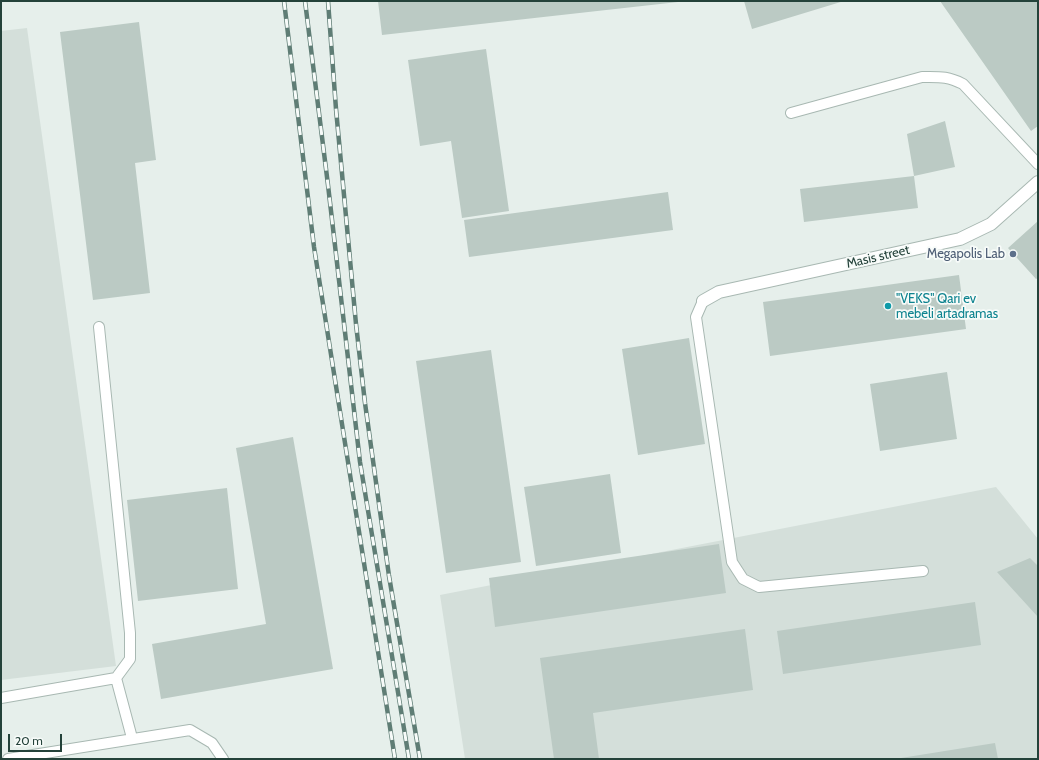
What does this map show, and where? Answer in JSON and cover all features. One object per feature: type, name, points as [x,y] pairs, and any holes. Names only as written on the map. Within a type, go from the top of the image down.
[{"type":"street","name":"Masis street","points":[[703,301],[720,292],[960,239],[991,224],[1038,182]]},
{"type":"lane","points":[[791,113],[922,77],[942,77],[963,84],[1038,164]]},
{"type":"lane","points":[[703,301],[696,317],[732,562],[743,579],[759,587],[923,571]]},
{"type":"lane","points":[[1,698],[116,678],[130,659],[130,633],[99,327]]},
{"type":"lane","points":[[116,678],[132,738]]},
{"type":"lane","points":[[8,759],[132,738],[190,730],[212,743],[223,759]]},
{"type":"shaded area","points":[[27,28],[116,666],[1,680],[1,31]]},
{"type":"shaded area","points":[[996,487],[1038,539],[1038,759],[465,759],[440,595]]},
{"type":"building","points":[[378,1],[678,1],[678,2],[382,35]]},
{"type":"building","points":[[744,1],[844,1],[752,29]]},
{"type":"building","points":[[940,1],[1038,1],[1038,126],[1031,131]]},
{"type":"building","points":[[139,22],[156,160],[135,163],[150,293],[93,300],[60,32]]},
{"type":"building","points":[[486,49],[509,211],[462,218],[451,141],[420,146],[408,60]]},
{"type":"building","points":[[945,121],[955,167],[914,176],[907,134]]},
{"type":"building","points":[[914,176],[918,208],[804,222],[800,189]]},
{"type":"building","points":[[668,192],[673,230],[469,257],[464,220]]},
{"type":"building","points":[[1038,221],[1038,278],[1036,279],[1008,248]]},
{"type":"building","points":[[959,275],[966,329],[770,356],[763,302]]},
{"type":"building","points":[[689,338],[705,444],[638,455],[622,349]]},
{"type":"building","points":[[491,350],[521,562],[446,573],[416,361]]},
{"type":"building","points":[[947,372],[957,439],[880,451],[870,384]]},
{"type":"building","points":[[293,437],[333,669],[161,699],[152,644],[266,624],[236,448]]},
{"type":"building","points":[[610,474],[621,553],[536,566],[524,487]]},
{"type":"building","points":[[227,488],[238,589],[138,601],[127,500]]},
{"type":"building","points":[[719,544],[726,593],[495,627],[489,578]]},
{"type":"building","points":[[1030,558],[1038,566],[1038,617],[997,572]]},
{"type":"building","points":[[975,602],[981,645],[783,674],[777,631]]},
{"type":"building","points":[[745,629],[753,690],[593,713],[599,759],[554,759],[540,658]]},
{"type":"building","points":[[995,743],[998,759],[901,759],[901,758]]},
{"type":"railway","points":[[284,1],[314,247],[395,759]]},
{"type":"railway","points":[[305,1],[360,462],[409,759]]},
{"type":"railway","points":[[328,1],[336,109],[356,324],[365,403],[389,576],[420,759]]},
{"type":"place","name":"Megapolis Lab","points":[[1013,254]]},
{"type":"place","name":"\"VEKS\" Qari ev mebeli artadramas","points":[[888,306]]}]
